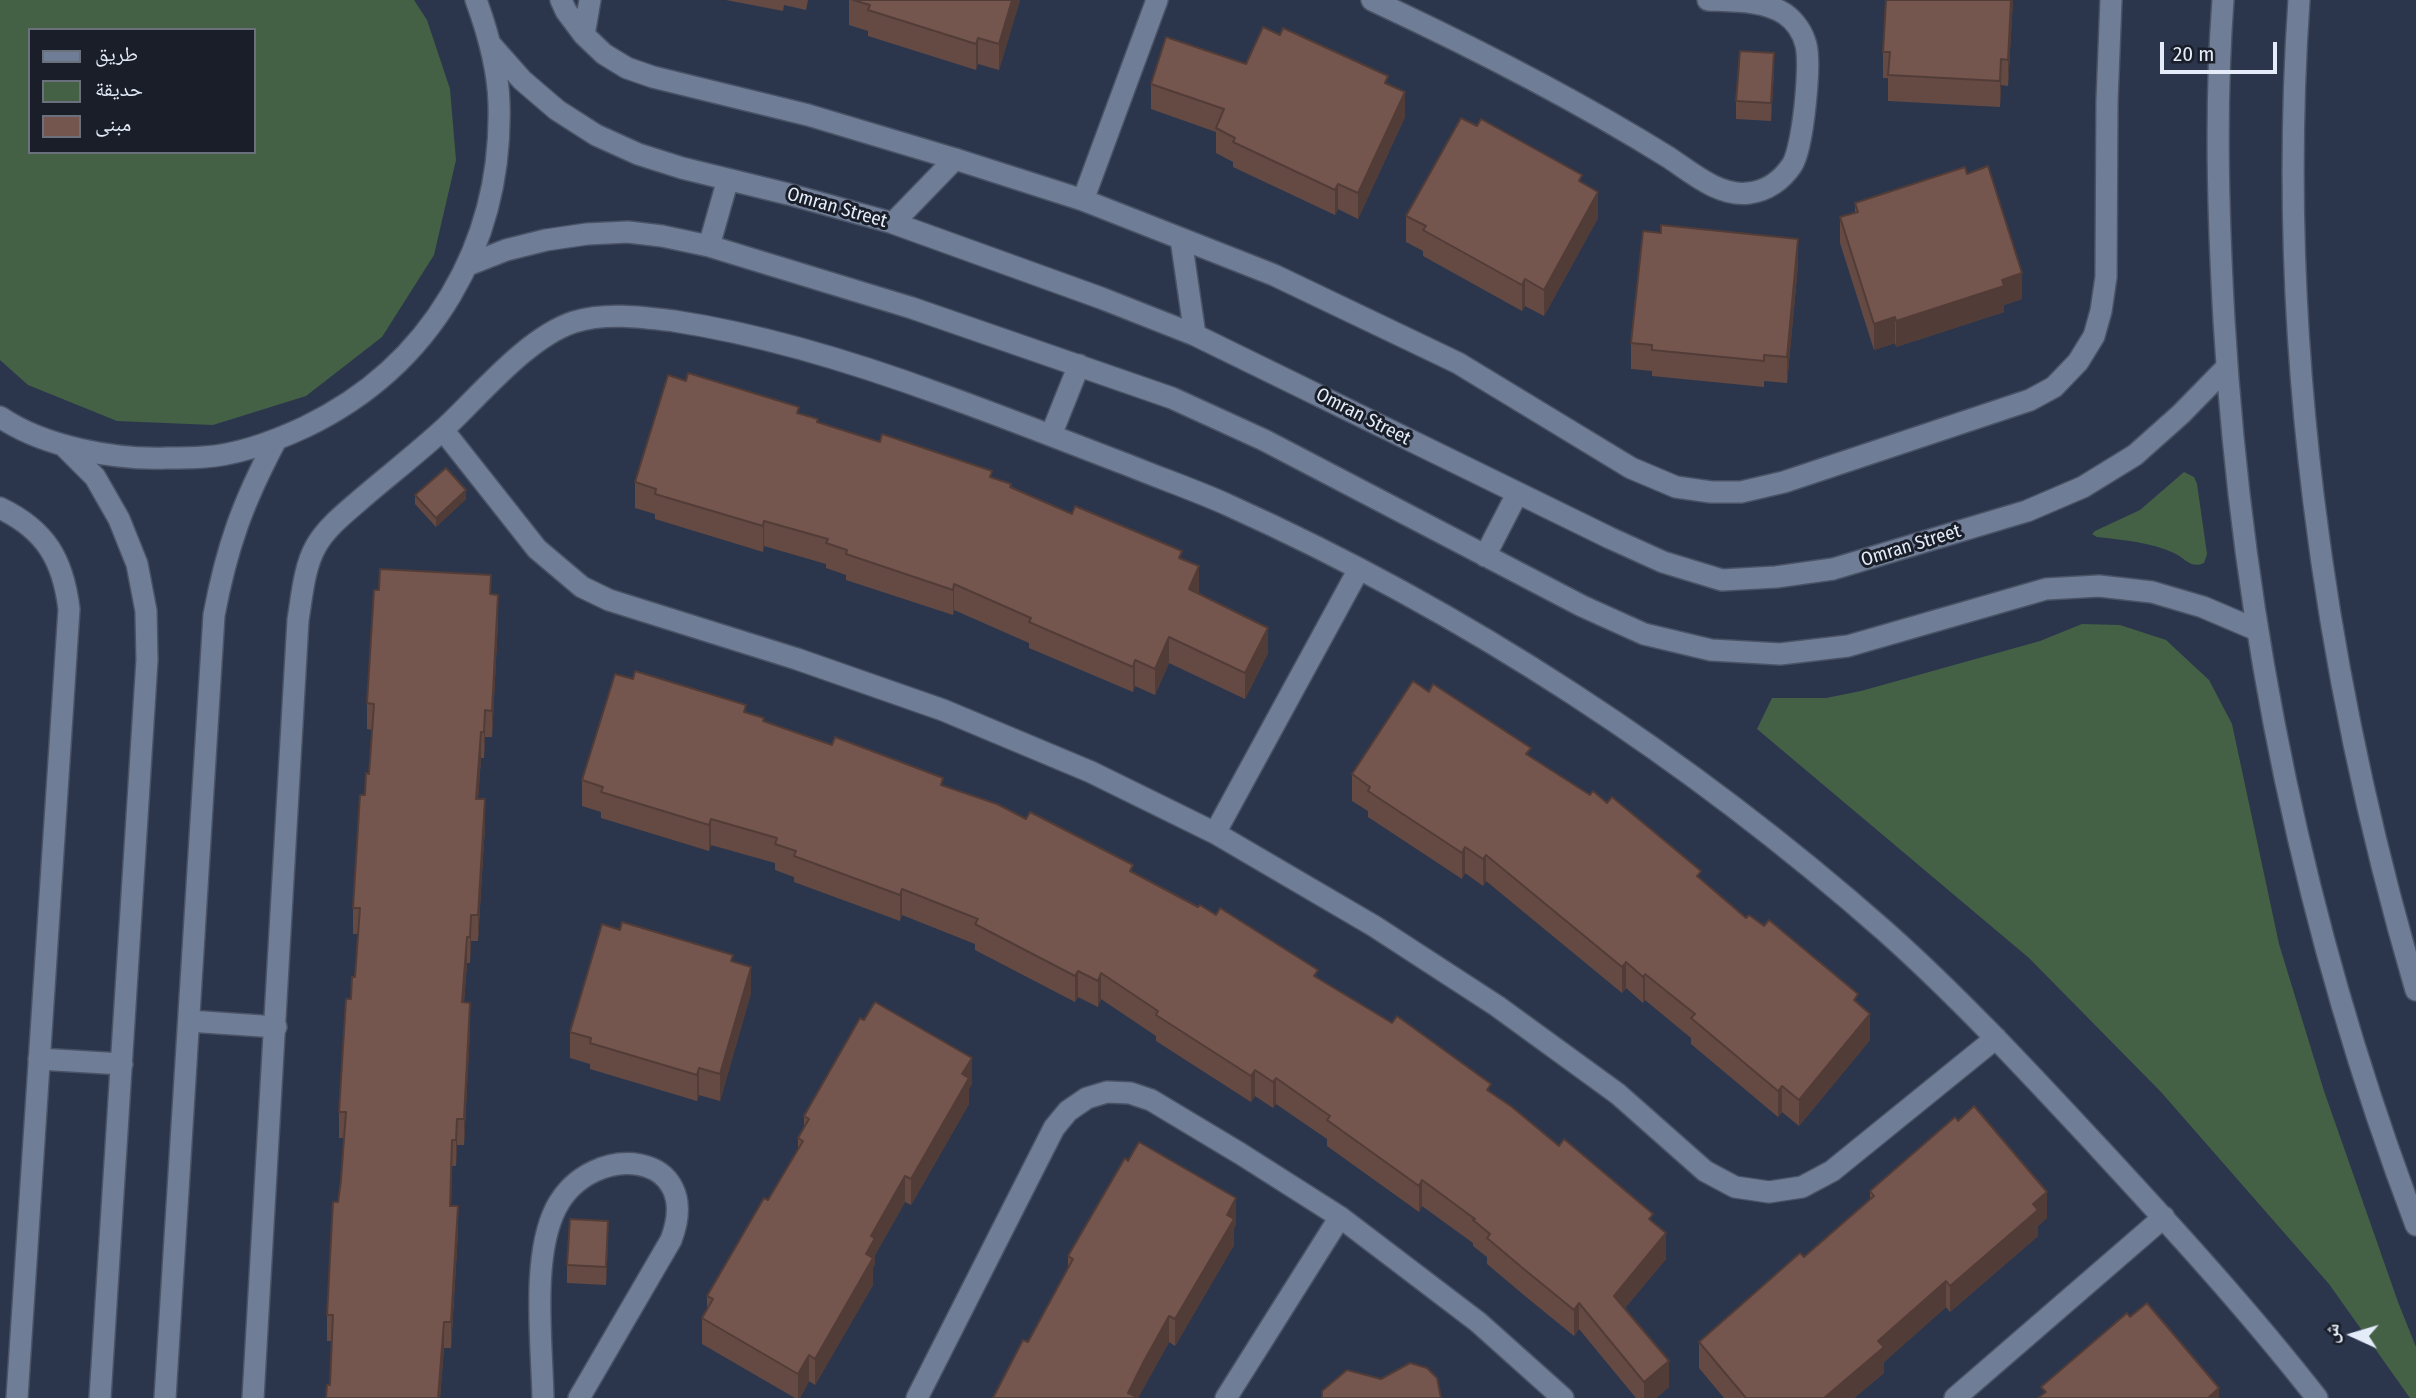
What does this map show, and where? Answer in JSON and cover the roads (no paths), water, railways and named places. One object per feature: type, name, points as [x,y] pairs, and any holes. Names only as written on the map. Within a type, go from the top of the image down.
[{"type":"street","points":[[0,417],[64,446],[135,459],[206,457],[276,440],[337,412],[390,372],[435,322],[468,265],[488,212],[498,157],[499,100],[491,45],[476,0]]},
{"type":"street","points":[[561,0],[584,35],[604,54],[627,68],[653,77],[808,115],[1083,200],[1274,275],[1458,363],[1631,468],[1676,487],[1711,492],[1741,492],[1784,481],[2030,400],[2054,387],[2078,362],[2094,336],[2106,277],[2107,101],[2111,0]]},
{"type":"street","points":[[584,35],[590,0]]},
{"type":"street","points":[[1083,200],[1157,0]]},
{"type":"street","points":[[1372,0],[1488,56],[1566,98],[1712,185],[1738,193],[1765,189],[1781,179],[1793,164],[1800,147],[1808,63],[1806,45],[1798,28],[1786,14],[1770,6],[1752,2],[1708,0]]},
{"type":"street","points":[[2223,0],[2219,58],[2218,161],[2227,367],[2241,518],[2257,630],[2294,817],[2330,964],[2363,1074],[2416,1225]]},
{"type":"street","points":[[2300,0],[2296,50],[2294,163],[2297,275],[2303,387],[2314,499],[2349,722],[2373,832],[2416,990]]},
{"type":"street","name":"Omran Street","points":[[491,45],[557,110],[596,135],[638,154],[893,223],[1101,298],[1195,335],[1517,494],[1663,562],[1722,580],[1776,577],[1833,569],[2027,511],[2083,487],[2135,455],[2181,414],[2227,367]]},
{"type":"street","points":[[893,223],[955,159]]},
{"type":"street","points":[[709,246],[728,178]]},
{"type":"street","points":[[468,265],[506,250],[546,240],[628,232],[709,246],[912,308],[1172,398],[1264,440],[1582,606],[1644,634],[1712,650],[1780,654],[1848,646],[2046,589],[2099,586],[2152,592],[2203,607],[2257,630]]},
{"type":"street","points":[[1181,239],[1195,335]]},
{"type":"street","points":[[253,1398],[298,620],[304,582],[316,546],[339,518],[443,430],[522,354],[554,330],[581,319],[620,316],[714,327],[785,344],[884,373],[1051,435],[1225,503],[1359,569],[1498,647],[1655,749],[1766,831],[1888,934],[1996,1038],[2164,1217],[2277,1347],[2317,1398]]},
{"type":"street","points":[[1051,435],[1079,365]]},
{"type":"street","points":[[443,430],[537,549],[558,570],[582,587],[609,600],[797,659],[943,710],[1091,772],[1215,833],[1374,926],[1497,1006],[1618,1094],[1705,1171],[1735,1187],[1769,1192],[1802,1187],[1832,1171],[1996,1038]]},
{"type":"street","points":[[165,1398],[215,615],[223,569],[236,524],[254,481],[276,440]]},
{"type":"street","points":[[64,446],[95,477],[119,519],[137,564],[146,611],[147,660],[100,1398]]},
{"type":"street","points":[[1485,556],[1517,494]]},
{"type":"street","points":[[0,508],[35,530],[54,553],[66,580],[69,610],[17,1398]]},
{"type":"street","points":[[1215,833],[1359,569]]},
{"type":"street","points":[[189,1021],[276,1027]]},
{"type":"street","points":[[39,1059],[121,1064]]},
{"type":"street","points":[[917,1398],[1054,1128],[1068,1111],[1087,1098],[1107,1092],[1130,1093],[1151,1100],[1340,1217],[1478,1322],[1563,1398]]},
{"type":"street","points":[[543,1398],[541,1282],[543,1257],[555,1209],[569,1188],[588,1172],[612,1164],[637,1164],[660,1173],[672,1186],[678,1203],[678,1221],[671,1240],[581,1397]]},
{"type":"street","points":[[1227,1398],[1340,1217]]},
{"type":"street","points":[[1955,1398],[2164,1217]]}]
